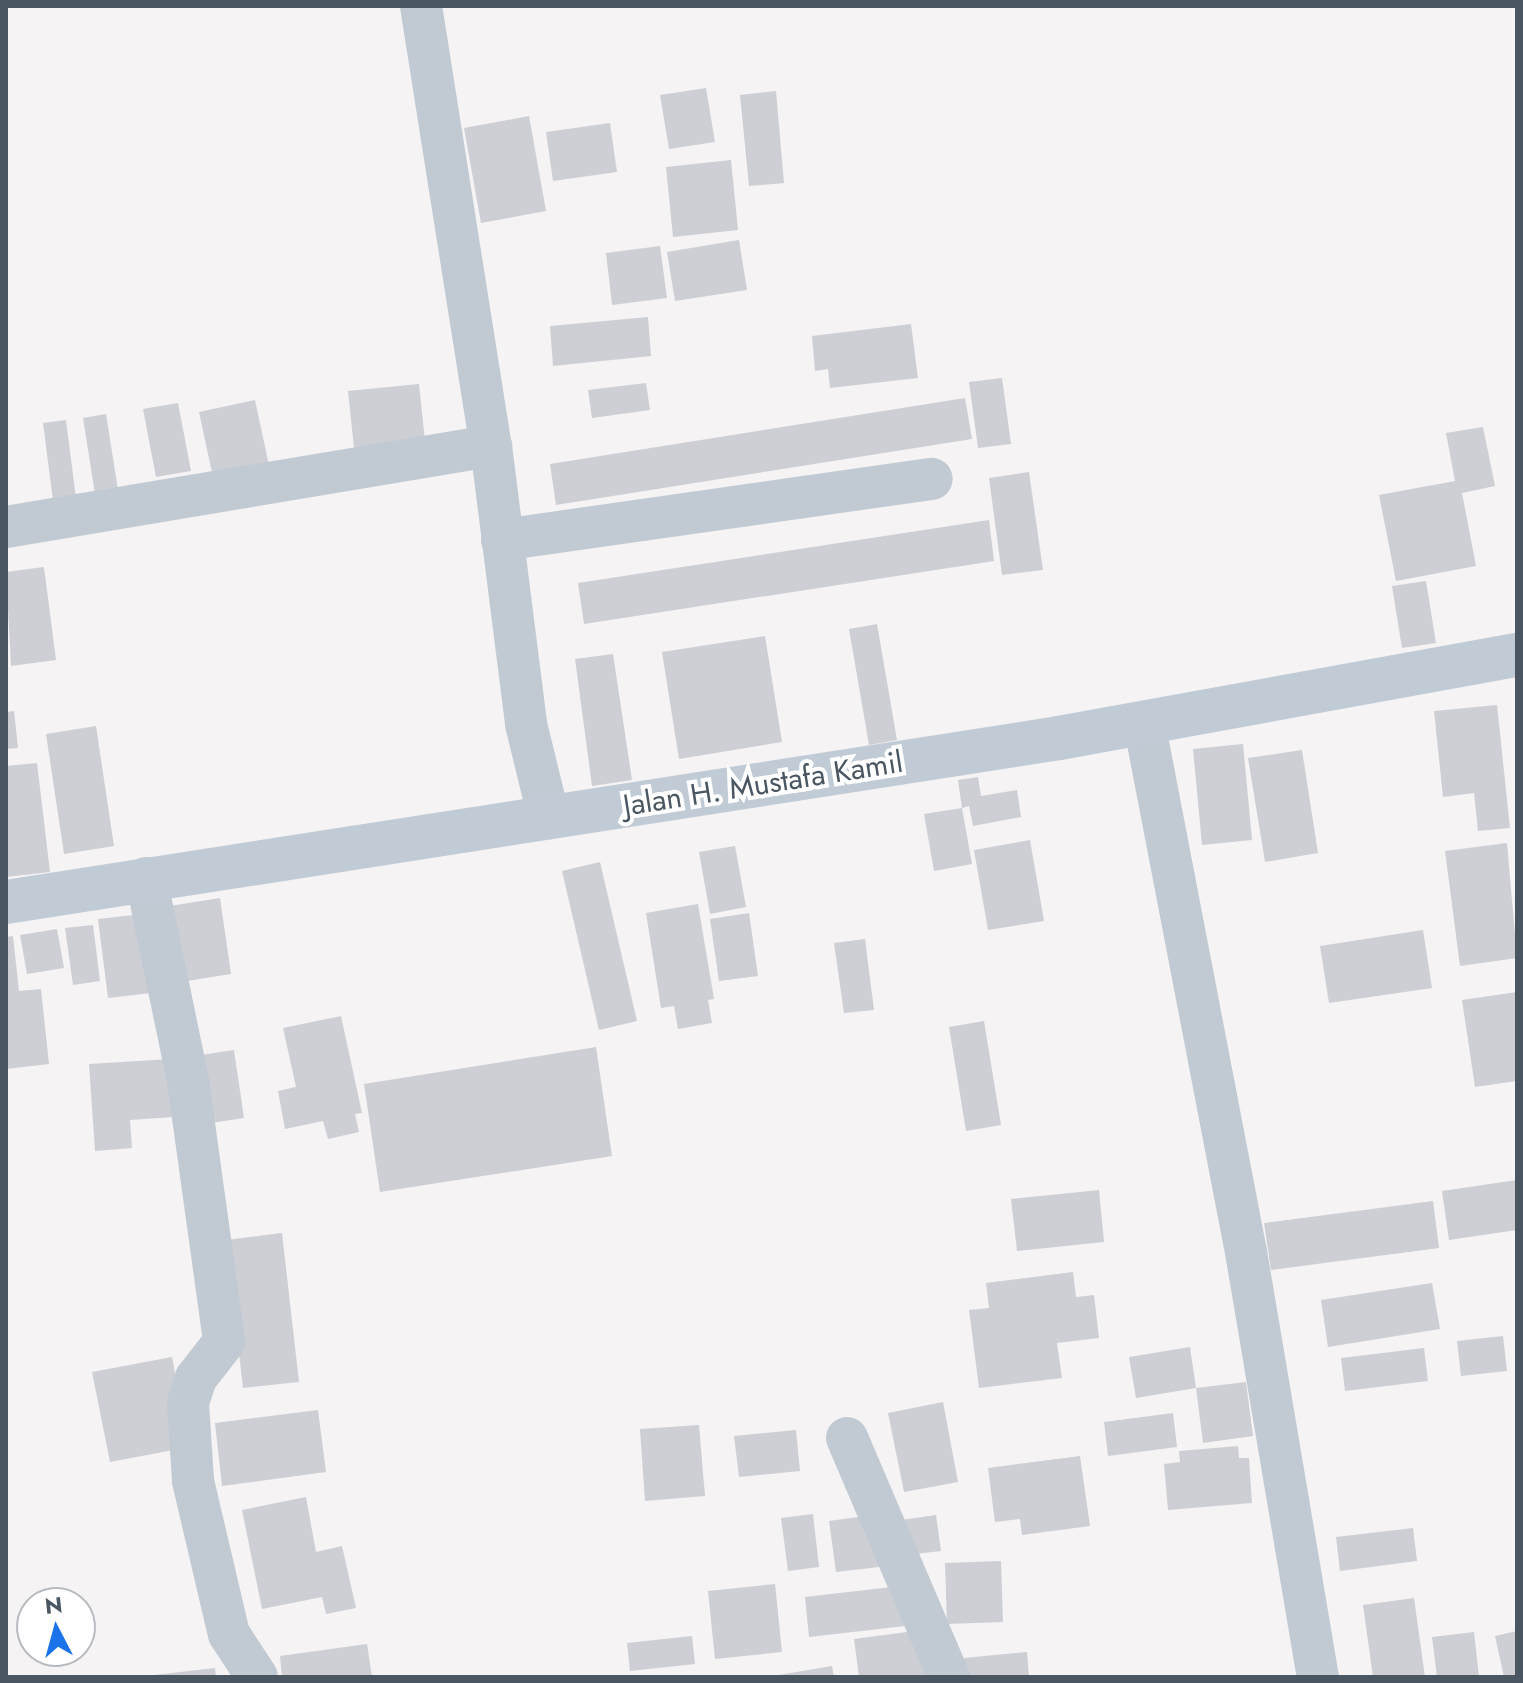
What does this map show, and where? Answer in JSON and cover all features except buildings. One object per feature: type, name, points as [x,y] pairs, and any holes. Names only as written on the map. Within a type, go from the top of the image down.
[{"type":"street","points":[[421,6],[491,446],[526,724],[549,818]]},
{"type":"street","points":[[6,527],[491,446]]},
{"type":"street","points":[[502,540],[932,479]]},
{"type":"street","name":"Jalan H. Mustafa Kamil","points":[[6,902],[1144,722],[1517,655]]},
{"type":"street","points":[[1144,722],[1243,1236],[1318,1677]]},
{"type":"street","points":[[146,878],[188,1081],[224,1342],[196,1378],[188,1403],[193,1481],[229,1634],[257,1677]]},
{"type":"street","points":[[847,1438],[949,1677]]}]
